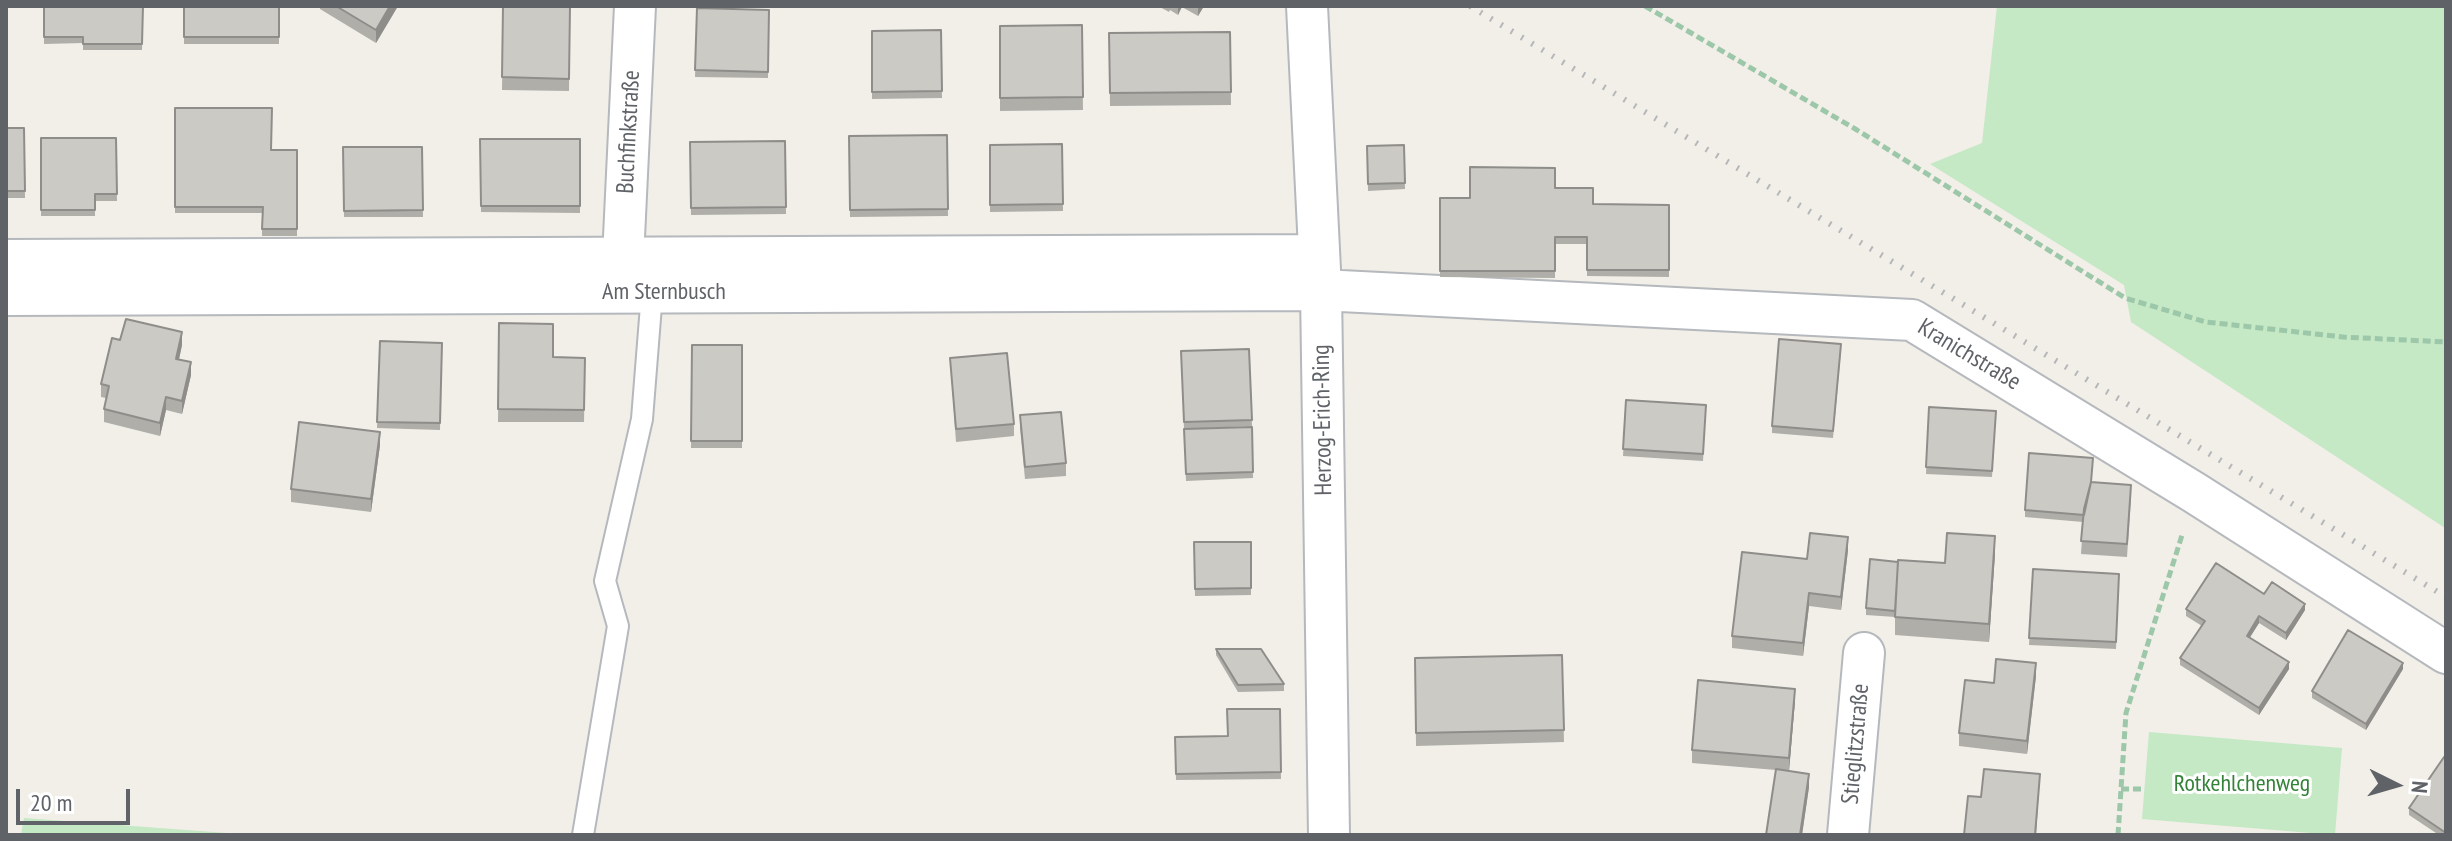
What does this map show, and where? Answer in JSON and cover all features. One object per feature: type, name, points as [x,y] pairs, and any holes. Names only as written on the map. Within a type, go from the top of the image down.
[{"type":"street","name":"Buchfinkstraße","points":[[623,258],[635,6]]},
{"type":"street","name":"Herzog-Erich-Ring","points":[[1307,6],[1320,273],[1329,835]]},
{"type":"street","name":"Am Sternbusch","points":[[6,295],[217,277],[623,258],[1320,273]]},
{"type":"street","name":"Am Sternbusch","points":[[6,260],[217,277],[652,293],[1320,273]]},
{"type":"street","name":"Kranichstraße","points":[[1320,273],[1912,320],[2195,493],[2446,653]]},
{"type":"street","name":"Stieglitzstraße","points":[[1848,835],[1864,653]]},
{"type":"lane","points":[[583,835],[618,626],[605,581],[642,419],[652,293]]},
{"type":"path","points":[[1645,6],[1857,130],[2125,298],[2206,322],[2343,337],[2446,342]]},
{"type":"path","points":[[2118,835],[2126,713],[2195,493]]},
{"type":"path","points":[[2121,789],[2145,789]]},
{"type":"green space","points":[[1997,6],[2446,6],[2445,528],[2131,322],[2124,285],[1930,164],[1982,143]]},
{"type":"green space","name":"Rotkehlchenweg","points":[[2149,732],[2342,748],[2335,835],[2142,819]]},
{"type":"green space","points":[[24,818],[254,835],[21,835]]},
{"type":"building","points":[[44,6],[143,6],[142,44],[83,44],[83,37],[44,37]]},
{"type":"building","points":[[184,6],[279,6],[279,37],[184,37]]},
{"type":"building","points":[[336,6],[390,6],[376,30]]},
{"type":"building","points":[[503,6],[570,6],[569,79],[502,77]]},
{"type":"building","points":[[697,8],[769,10],[768,72],[695,70]]},
{"type":"building","points":[[1082,25],[1083,97],[1000,98],[1000,26]]},
{"type":"building","points":[[941,30],[942,91],[872,92],[872,31]]},
{"type":"building","points":[[1230,32],[1231,92],[1110,93],[1109,33]]},
{"type":"building","points":[[175,108],[272,108],[271,150],[297,150],[297,229],[262,229],[263,207],[175,207]]},
{"type":"building","points":[[6,128],[24,128],[25,191],[6,191]]},
{"type":"building","points":[[947,135],[948,209],[850,210],[849,136]]},
{"type":"building","points":[[41,138],[116,138],[117,194],[95,194],[95,210],[41,210]]},
{"type":"building","points":[[480,139],[580,139],[580,206],[481,206]]},
{"type":"building","points":[[785,141],[786,207],[691,208],[690,142]]},
{"type":"building","points":[[1062,144],[1063,204],[990,205],[990,145]]},
{"type":"building","points":[[1404,145],[1405,183],[1368,184],[1367,146]]},
{"type":"building","points":[[343,147],[422,147],[423,210],[344,211]]},
{"type":"building","points":[[1470,167],[1555,168],[1555,188],[1593,188],[1593,204],[1669,205],[1669,270],[1587,270],[1587,237],[1555,237],[1555,271],[1440,271],[1440,198],[1470,198]]},
{"type":"building","points":[[126,319],[182,332],[176,359],[191,362],[182,401],[166,397],[160,423],[104,409],[109,386],[101,384],[112,338],[120,340]]},
{"type":"building","points":[[499,323],[553,324],[553,357],[585,358],[584,410],[498,409]]},
{"type":"building","points":[[1779,339],[1841,344],[1833,431],[1772,426]]},
{"type":"building","points":[[380,341],[442,343],[440,423],[377,422]]},
{"type":"building","points":[[692,345],[742,345],[742,441],[691,441]]},
{"type":"building","points":[[1249,349],[1252,420],[1184,422],[1181,351]]},
{"type":"building","points":[[1007,353],[1014,424],[956,429],[950,358]]},
{"type":"building","points":[[1626,400],[1706,405],[1703,454],[1623,449]]},
{"type":"building","points":[[1929,407],[1996,411],[1992,471],[1926,467]]},
{"type":"building","points":[[1061,412],[1066,463],[1025,467],[1020,415]]},
{"type":"building","points":[[299,422],[380,432],[371,499],[291,489]]},
{"type":"building","points":[[1252,427],[1253,472],[1186,474],[1184,429]]},
{"type":"building","points":[[2029,453],[2093,458],[2084,515],[2025,510]]},
{"type":"building","points":[[2091,482],[2131,485],[2127,544],[2081,541]]},
{"type":"building","points":[[1810,533],[1848,537],[1841,597],[1809,593],[1803,643],[1732,636],[1742,552],[1807,559]]},
{"type":"building","points":[[1947,533],[1995,536],[1989,624],[1895,617],[1898,560],[1945,563]]},
{"type":"building","points":[[1194,542],[1251,542],[1251,588],[1195,589]]},
{"type":"building","points":[[1870,559],[1898,562],[1895,611],[1866,608]]},
{"type":"building","points":[[2216,563],[2264,594],[2272,582],[2305,604],[2286,633],[2259,616],[2247,636],[2289,662],[2259,708],[2180,658],[2205,621],[2186,609]]},
{"type":"building","points":[[2033,569],[2119,574],[2116,642],[2029,638]]},
{"type":"building","points":[[2348,630],[2403,663],[2366,724],[2312,691]]},
{"type":"building","points":[[1216,649],[1261,649],[1284,684],[1238,685]]},
{"type":"building","points":[[1562,655],[1564,730],[1416,733],[1415,658]]},
{"type":"building","points":[[1996,659],[2036,663],[2027,741],[1959,733],[1965,680],[1994,683]]},
{"type":"building","points":[[1698,680],[1795,689],[1789,758],[1692,750]]},
{"type":"building","points":[[1227,709],[1280,709],[1281,772],[1176,774],[1175,737],[1228,736]]},
{"type":"building","points":[[2444,757],[2446,759],[2446,833],[2409,808]]},
{"type":"building","points":[[1776,769],[1809,774],[1800,835],[1766,835]]},
{"type":"building","points":[[1984,769],[2040,774],[2035,835],[1964,835],[1968,796],[1981,797]]},
{"type":"railway","points":[[1470,6],[2446,597]]}]
